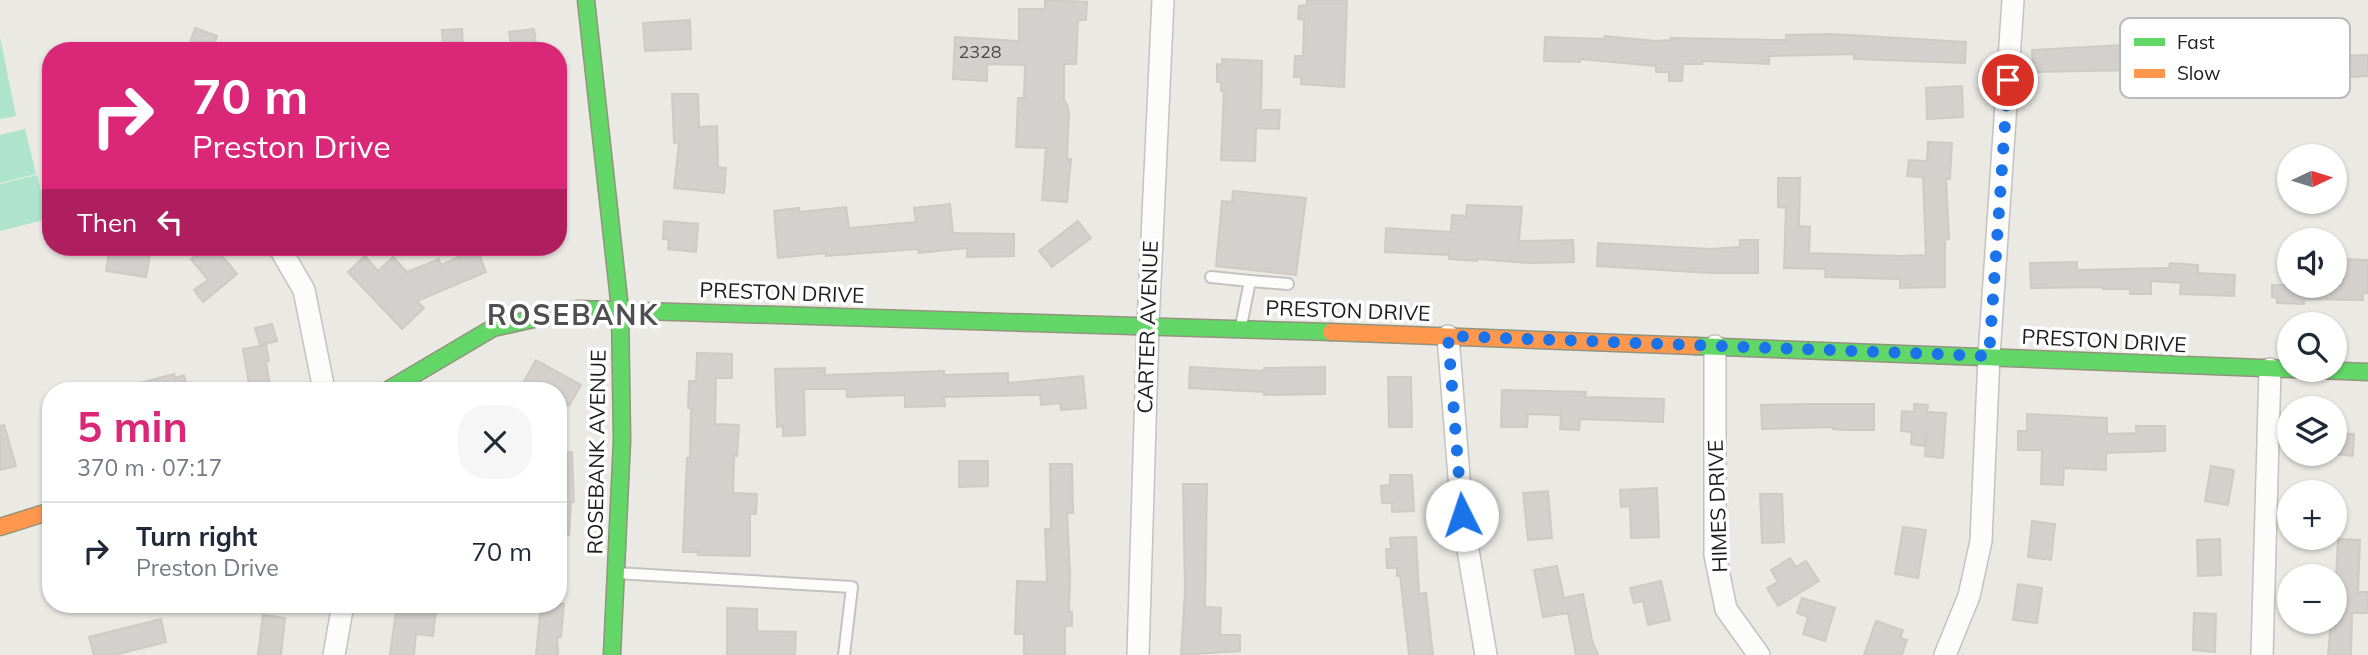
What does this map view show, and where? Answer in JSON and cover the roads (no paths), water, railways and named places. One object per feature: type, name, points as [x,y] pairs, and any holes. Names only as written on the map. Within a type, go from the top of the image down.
[{"type":"street","name":"ROSEBANK AVENUE","points":[[586,0],[620,309],[622,440],[612,655]]},
{"type":"street","name":"CARTER AVENUE","points":[[1138,655],[1147,325],[1163,0]]},
{"type":"street","points":[[1945,655],[1969,596],[1981,541],[1989,356],[2013,0]]},
{"type":"street","points":[[284,256],[304,290],[322,382]]},
{"type":"street","name":"PRESTON DRIVE","points":[[402,382],[493,328],[578,309],[1241,328],[2368,372]]},
{"type":"street","points":[[1448,336],[1462,515],[1486,655]]},
{"type":"street","name":"HIMES DRIVE","points":[[1715,346],[1715,555],[1726,609],[1759,655]]},
{"type":"street","points":[[2262,655],[2270,369]]},
{"type":"street","points":[[0,527],[42,514]]},
{"type":"street","points":[[334,655],[341,613]]},
{"type":"lane","points":[[1211,277],[1288,284]]},
{"type":"lane","points":[[1241,328],[1250,281]]},
{"type":"lane","points":[[616,573],[852,587],[844,655]]},
{"type":"district","name":"ROSEBANK","points":[[573,315]]}]
